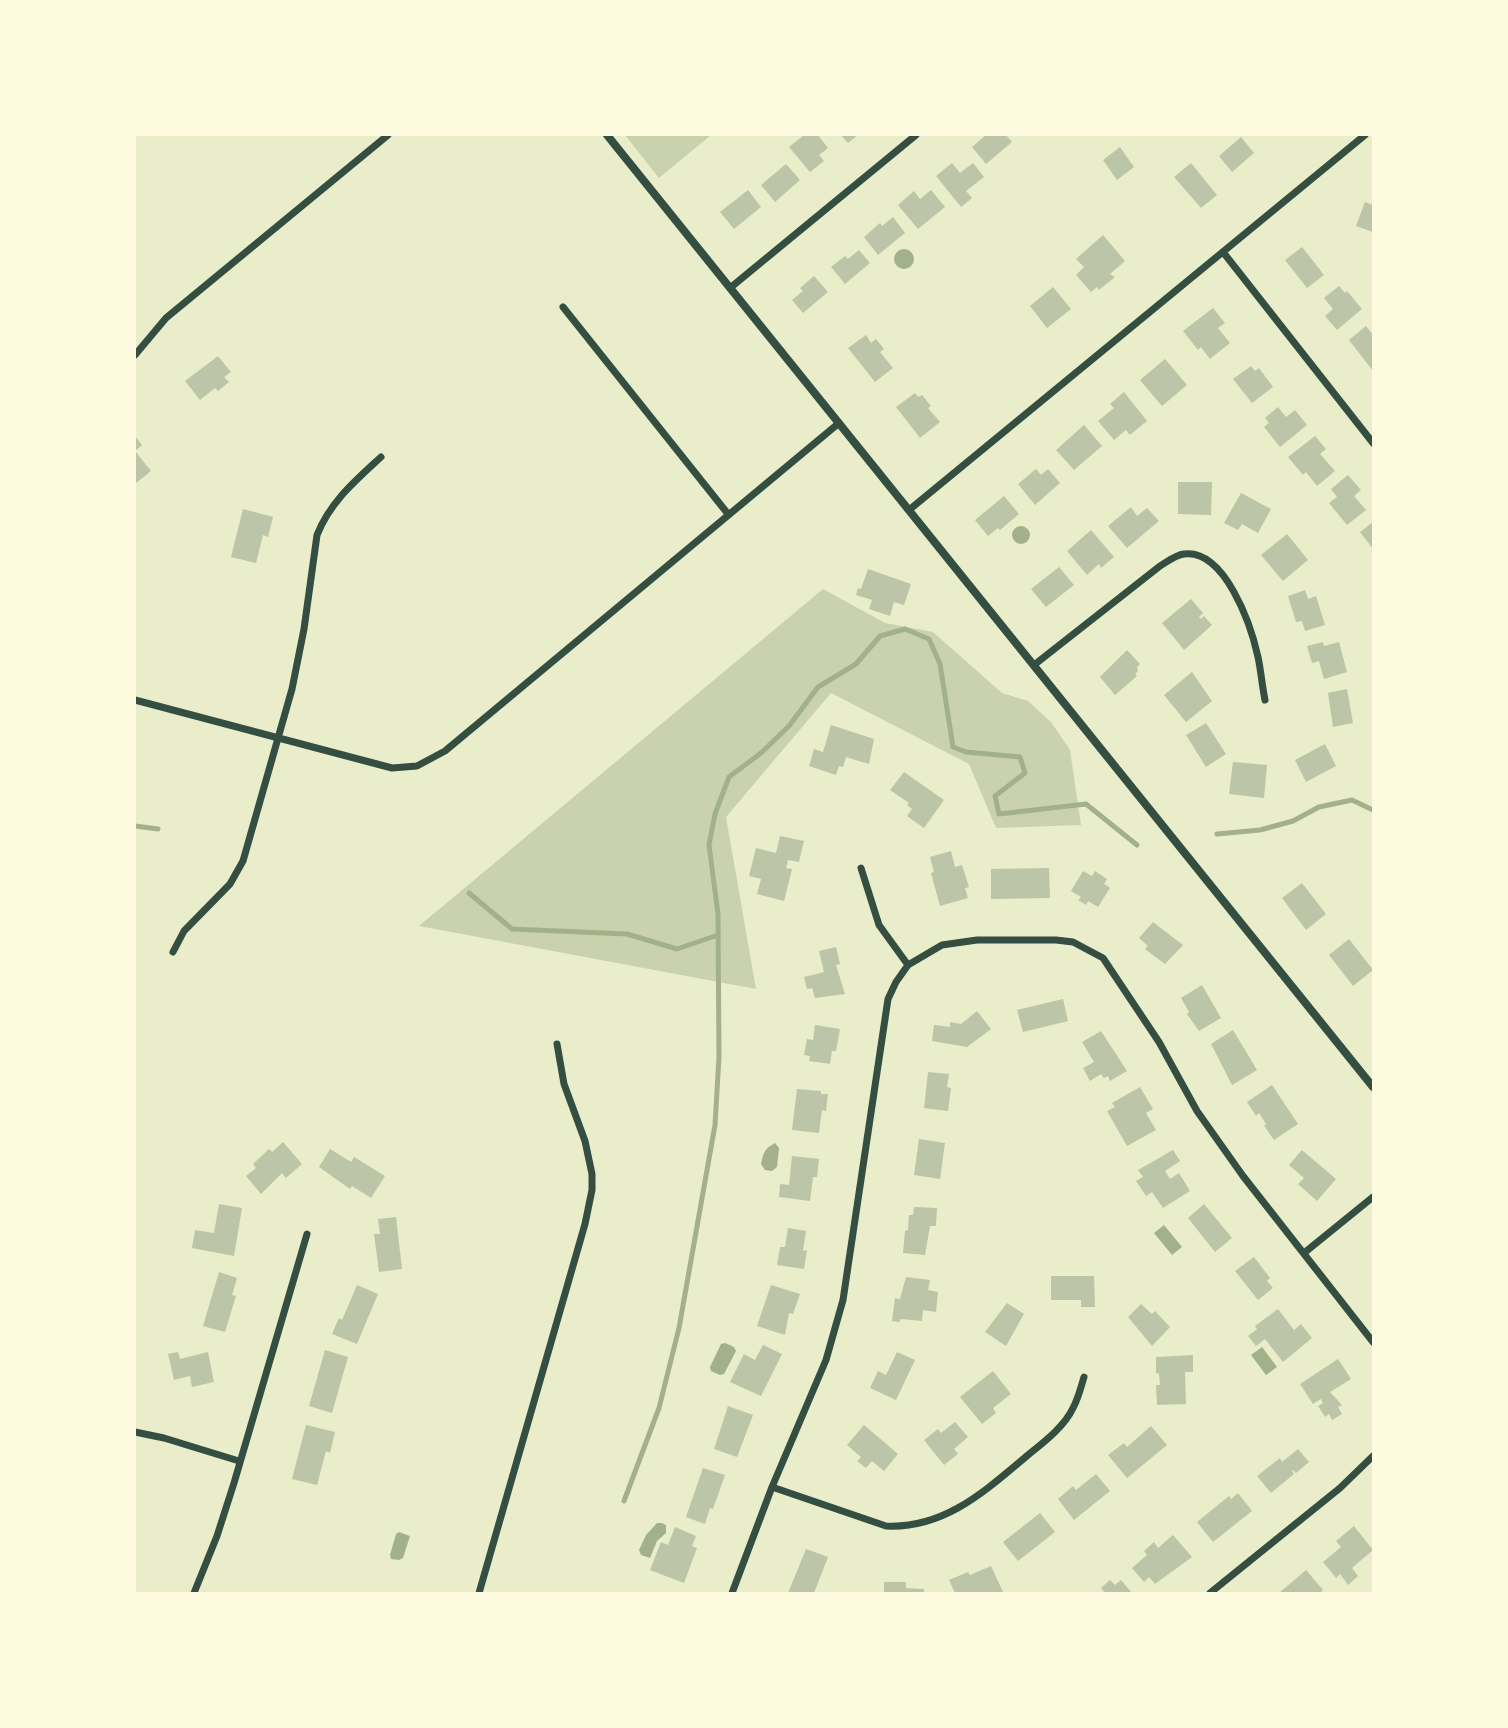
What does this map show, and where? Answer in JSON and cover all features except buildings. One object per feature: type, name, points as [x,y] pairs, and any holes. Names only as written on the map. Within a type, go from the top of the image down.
[{"type":"street","points":[[135,355],[166,318],[388,135]]},
{"type":"street","points":[[607,135],[1373,1087]]},
{"type":"street","points":[[730,288],[916,135]]},
{"type":"street","points":[[909,510],[1365,135]]},
{"type":"street","points":[[1223,252],[1373,443]]},
{"type":"street","points":[[563,307],[728,514]]},
{"type":"street","points":[[135,701],[391,768],[417,766],[445,751],[839,423]]},
{"type":"street","points":[[173,952],[184,931],[230,884],[243,861],[292,688],[304,629],[317,535],[330,508],[343,492],[381,457]]},
{"type":"street","points":[[1034,665],[1160,566],[1183,554],[1200,555],[1214,565],[1231,586],[1252,632],[1265,699]]},
{"type":"street","points":[[861,868],[880,925],[908,965]]},
{"type":"street","points":[[732,1593],[772,1486],[818,1381],[843,1300],[888,999],[908,965],[942,945],[977,940],[1030,939],[1073,942],[1102,958],[1158,1042],[1197,1111],[1243,1177],[1373,1342]]},
{"type":"street","points":[[479,1593],[585,1224],[592,1190],[592,1174],[585,1140],[564,1084],[557,1044]]},
{"type":"street","points":[[1304,1254],[1373,1197]]},
{"type":"street","points":[[194,1593],[217,1536],[307,1234]]},
{"type":"street","points":[[772,1486],[887,1526],[905,1527],[929,1521],[953,1511],[981,1493],[1051,1435],[1073,1410],[1084,1377]]},
{"type":"street","points":[[135,1432],[177,1441],[239,1461]]},
{"type":"street","points":[[1210,1593],[1340,1488],[1373,1456]]},
{"type":"shaded area","points":[[625,135],[711,135],[659,178]]},
{"type":"shaded area","points":[[904,249],[911,252],[914,259],[911,266],[904,269],[897,266],[894,259],[897,252]]},
{"type":"shaded area","points":[[1021,526],[1027,529],[1030,535],[1027,541],[1021,544],[1015,541],[1012,535],[1015,529]]},
{"type":"shaded area","points":[[823,589],[885,623],[933,632],[1002,693],[1028,701],[1051,722],[1070,750],[1081,825],[996,828],[969,764],[831,693],[726,817],[756,989],[419,926]]},
{"type":"shaded area","points":[[775,1143],[779,1148],[777,1167],[772,1171],[765,1170],[761,1164],[764,1154]]},
{"type":"shaded area","points":[[1164,1225],[1182,1247],[1172,1255],[1154,1233]]},
{"type":"shaded area","points":[[725,1343],[736,1351],[724,1374],[720,1375],[711,1371],[710,1367],[721,1344]]},
{"type":"shaded area","points":[[1262,1347],[1277,1367],[1266,1375],[1251,1355]]},
{"type":"shaded area","points":[[657,1523],[666,1525],[666,1533],[657,1541],[650,1558],[641,1555],[639,1550],[646,1535]]},
{"type":"shaded area","points":[[399,1532],[410,1536],[403,1558],[391,1559],[396,1534]]},
{"type":"waterway","points":[[624,1501],[659,1408],[679,1328],[715,1125],[719,1057],[718,914],[709,845],[715,814],[729,777],[761,753],[789,726],[818,687],[856,664],[880,636],[905,629],[929,639],[940,664],[953,747],[966,752],[1020,757],[1025,773],[995,796],[999,814],[1086,804],[1137,845]]},
{"type":"waterway","points":[[1217,834],[1260,830],[1293,821],[1319,807],[1352,800],[1373,810]]},
{"type":"waterway","points":[[135,826],[158,829]]},
{"type":"waterway","points":[[469,893],[512,929],[627,934],[677,949],[718,935]]}]
